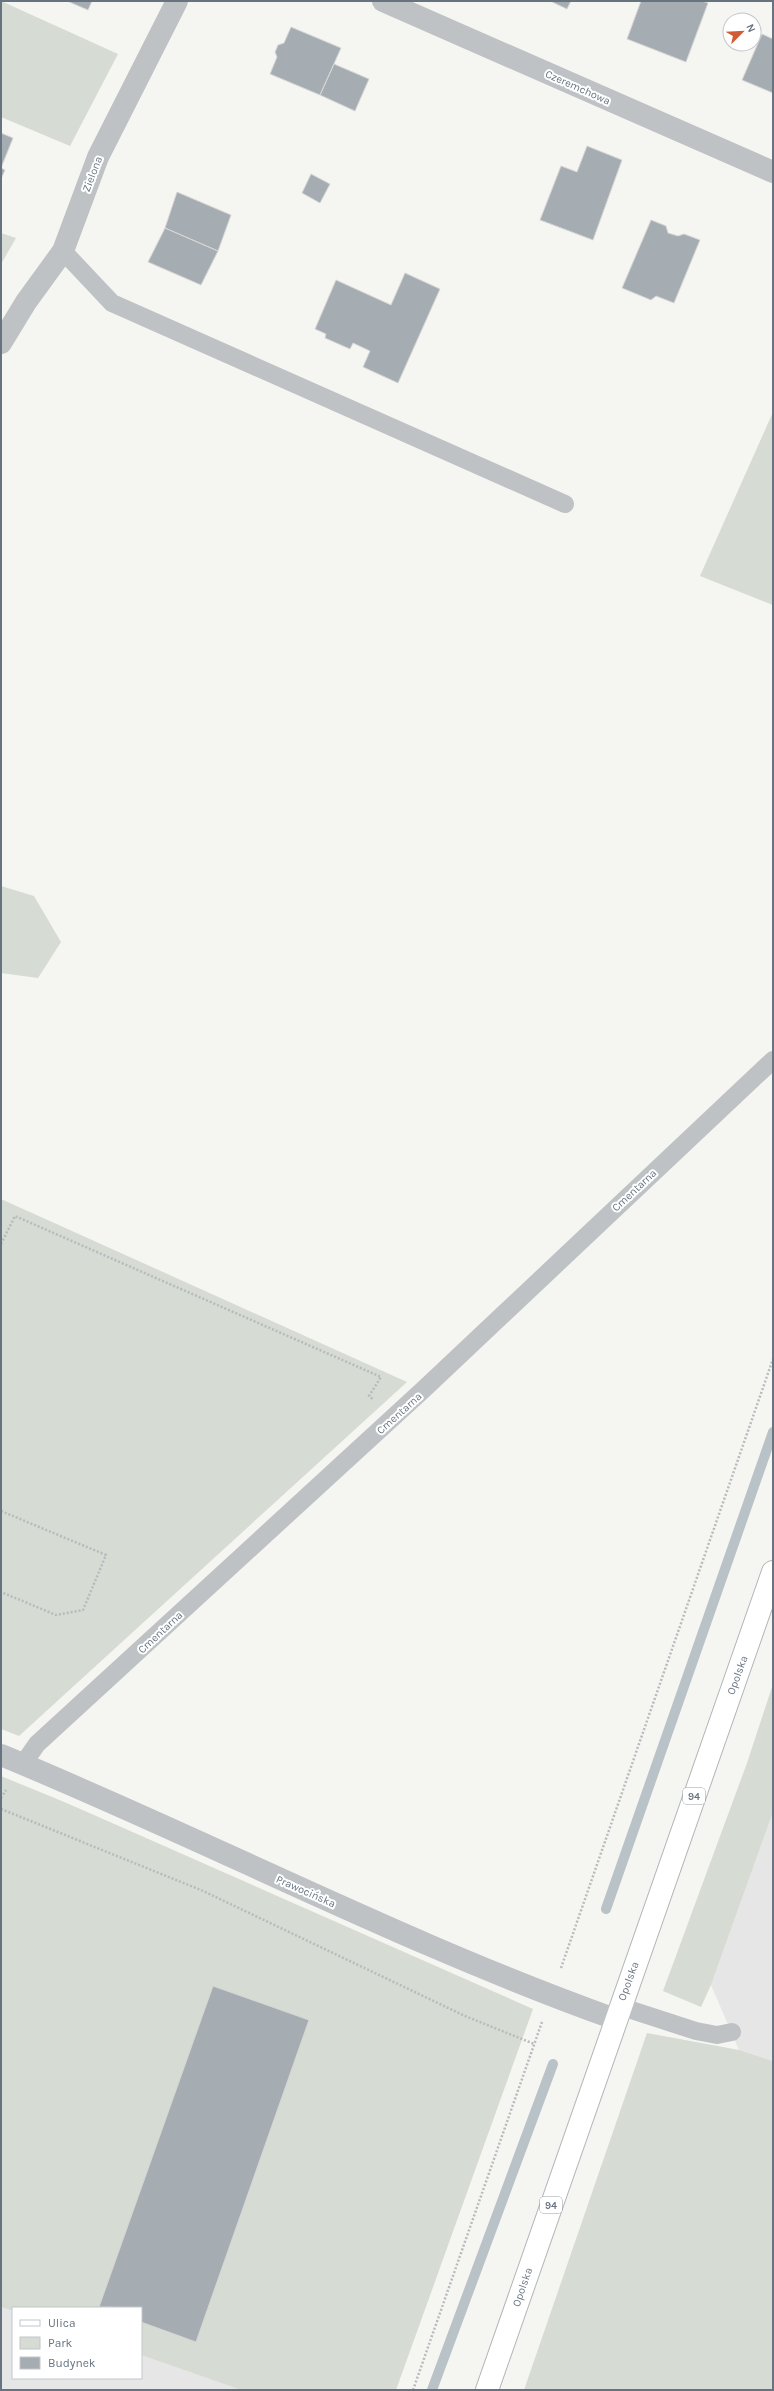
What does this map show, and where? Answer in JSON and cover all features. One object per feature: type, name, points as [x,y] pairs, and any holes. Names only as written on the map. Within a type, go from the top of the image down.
[{"type":"main road","name":"Opolska","points":[[487,2390],[617,2013],[773,1572]]},
{"type":"street","name":"Zielona","points":[[1,343],[26,302],[63,251],[98,157],[177,1]]},
{"type":"street","name":"Czeremchowa","points":[[383,1],[773,172]]},
{"type":"street","name":"Prawocińska","points":[[1,1755],[430,1946],[552,1996],[617,2013]]},
{"type":"lane","points":[[63,251],[112,303],[565,504]]},
{"type":"lane","name":"Cmentarna","points":[[23,1764],[37,1744],[397,1414],[773,1060]]},
{"type":"lane","points":[[617,2013],[717,2035],[732,2032]]},
{"type":"path","points":[[1,1244],[15,1216],[381,1377],[370,1396],[397,1414]]},
{"type":"path","points":[[561,1970],[773,1359]]},
{"type":"path","points":[[1,1511],[106,1555],[83,1610],[56,1615],[1,1592]]},
{"type":"path","points":[[1,1809],[201,1890],[465,2016],[534,2044]]},
{"type":"path","points":[[414,2390],[543,2020]]},
{"type":"shaded area","points":[[773,1812],[773,2061],[739,2050],[711,1985]]},
{"type":"shaded area","points":[[1,2307],[12,2311],[12,2379],[142,2379],[142,2355],[241,2390],[1,2390]]},
{"type":"green space","points":[[1,1],[118,54],[70,146],[1,117]]},
{"type":"green space","points":[[1,233],[16,238],[1,264]]},
{"type":"green space","points":[[773,412],[773,605],[700,576]]},
{"type":"green space","points":[[1,886],[34,896],[61,942],[38,978],[1,973]]},
{"type":"green space","points":[[1,1199],[407,1382],[19,1736],[1,1729]]},
{"type":"green space","points":[[773,1684],[773,1812],[711,1985],[701,2007],[663,1991],[747,1763]]},
{"type":"green space","points":[[1,1776],[69,1804],[533,2009],[396,2390],[241,2390],[142,2355],[142,2307],[12,2307],[12,2311],[1,2307]]},
{"type":"green space","points":[[647,2033],[739,2050],[773,2061],[773,2390],[524,2390]]},
{"type":"building","points":[[67,1],[92,1],[88,10]]},
{"type":"building","points":[[550,1],[571,1],[567,9]]},
{"type":"building","points":[[641,1],[702,1],[708,3],[686,62],[627,39]]},
{"type":"building","points":[[291,27],[341,48],[320,95],[270,74],[277,57],[275,52],[278,45],[284,43]]},
{"type":"building","points":[[762,34],[773,39],[773,93],[742,80],[754,52],[762,52]]},
{"type":"building","points":[[334,64],[369,79],[355,111],[320,95]]},
{"type":"building","points":[[1,133],[13,138],[1,168]]},
{"type":"building","points":[[587,146],[622,160],[593,240],[540,220],[561,166],[577,172]]},
{"type":"building","points":[[1,168],[5,170],[1,179]]},
{"type":"building","points":[[311,174],[330,184],[320,203],[302,193]]},
{"type":"building","points":[[177,192],[231,215],[218,251],[165,228]]},
{"type":"building","points":[[651,220],[666,226],[668,233],[678,236],[684,234],[700,240],[674,303],[656,296],[651,300],[622,288]]},
{"type":"building","points":[[165,228],[218,251],[201,285],[148,262]]},
{"type":"building","points":[[405,273],[440,289],[398,383],[363,367],[370,351],[353,343],[350,349],[325,338],[326,334],[315,329],[336,280],[391,305]]},
{"type":"building","points":[[213,1986],[309,2020],[196,2342],[142,2322],[142,2307],[99,2307]]},
{"type":"waterway","points":[[606,1909],[773,1432]]},
{"type":"waterway","points":[[432,2390],[553,2064]]}]
